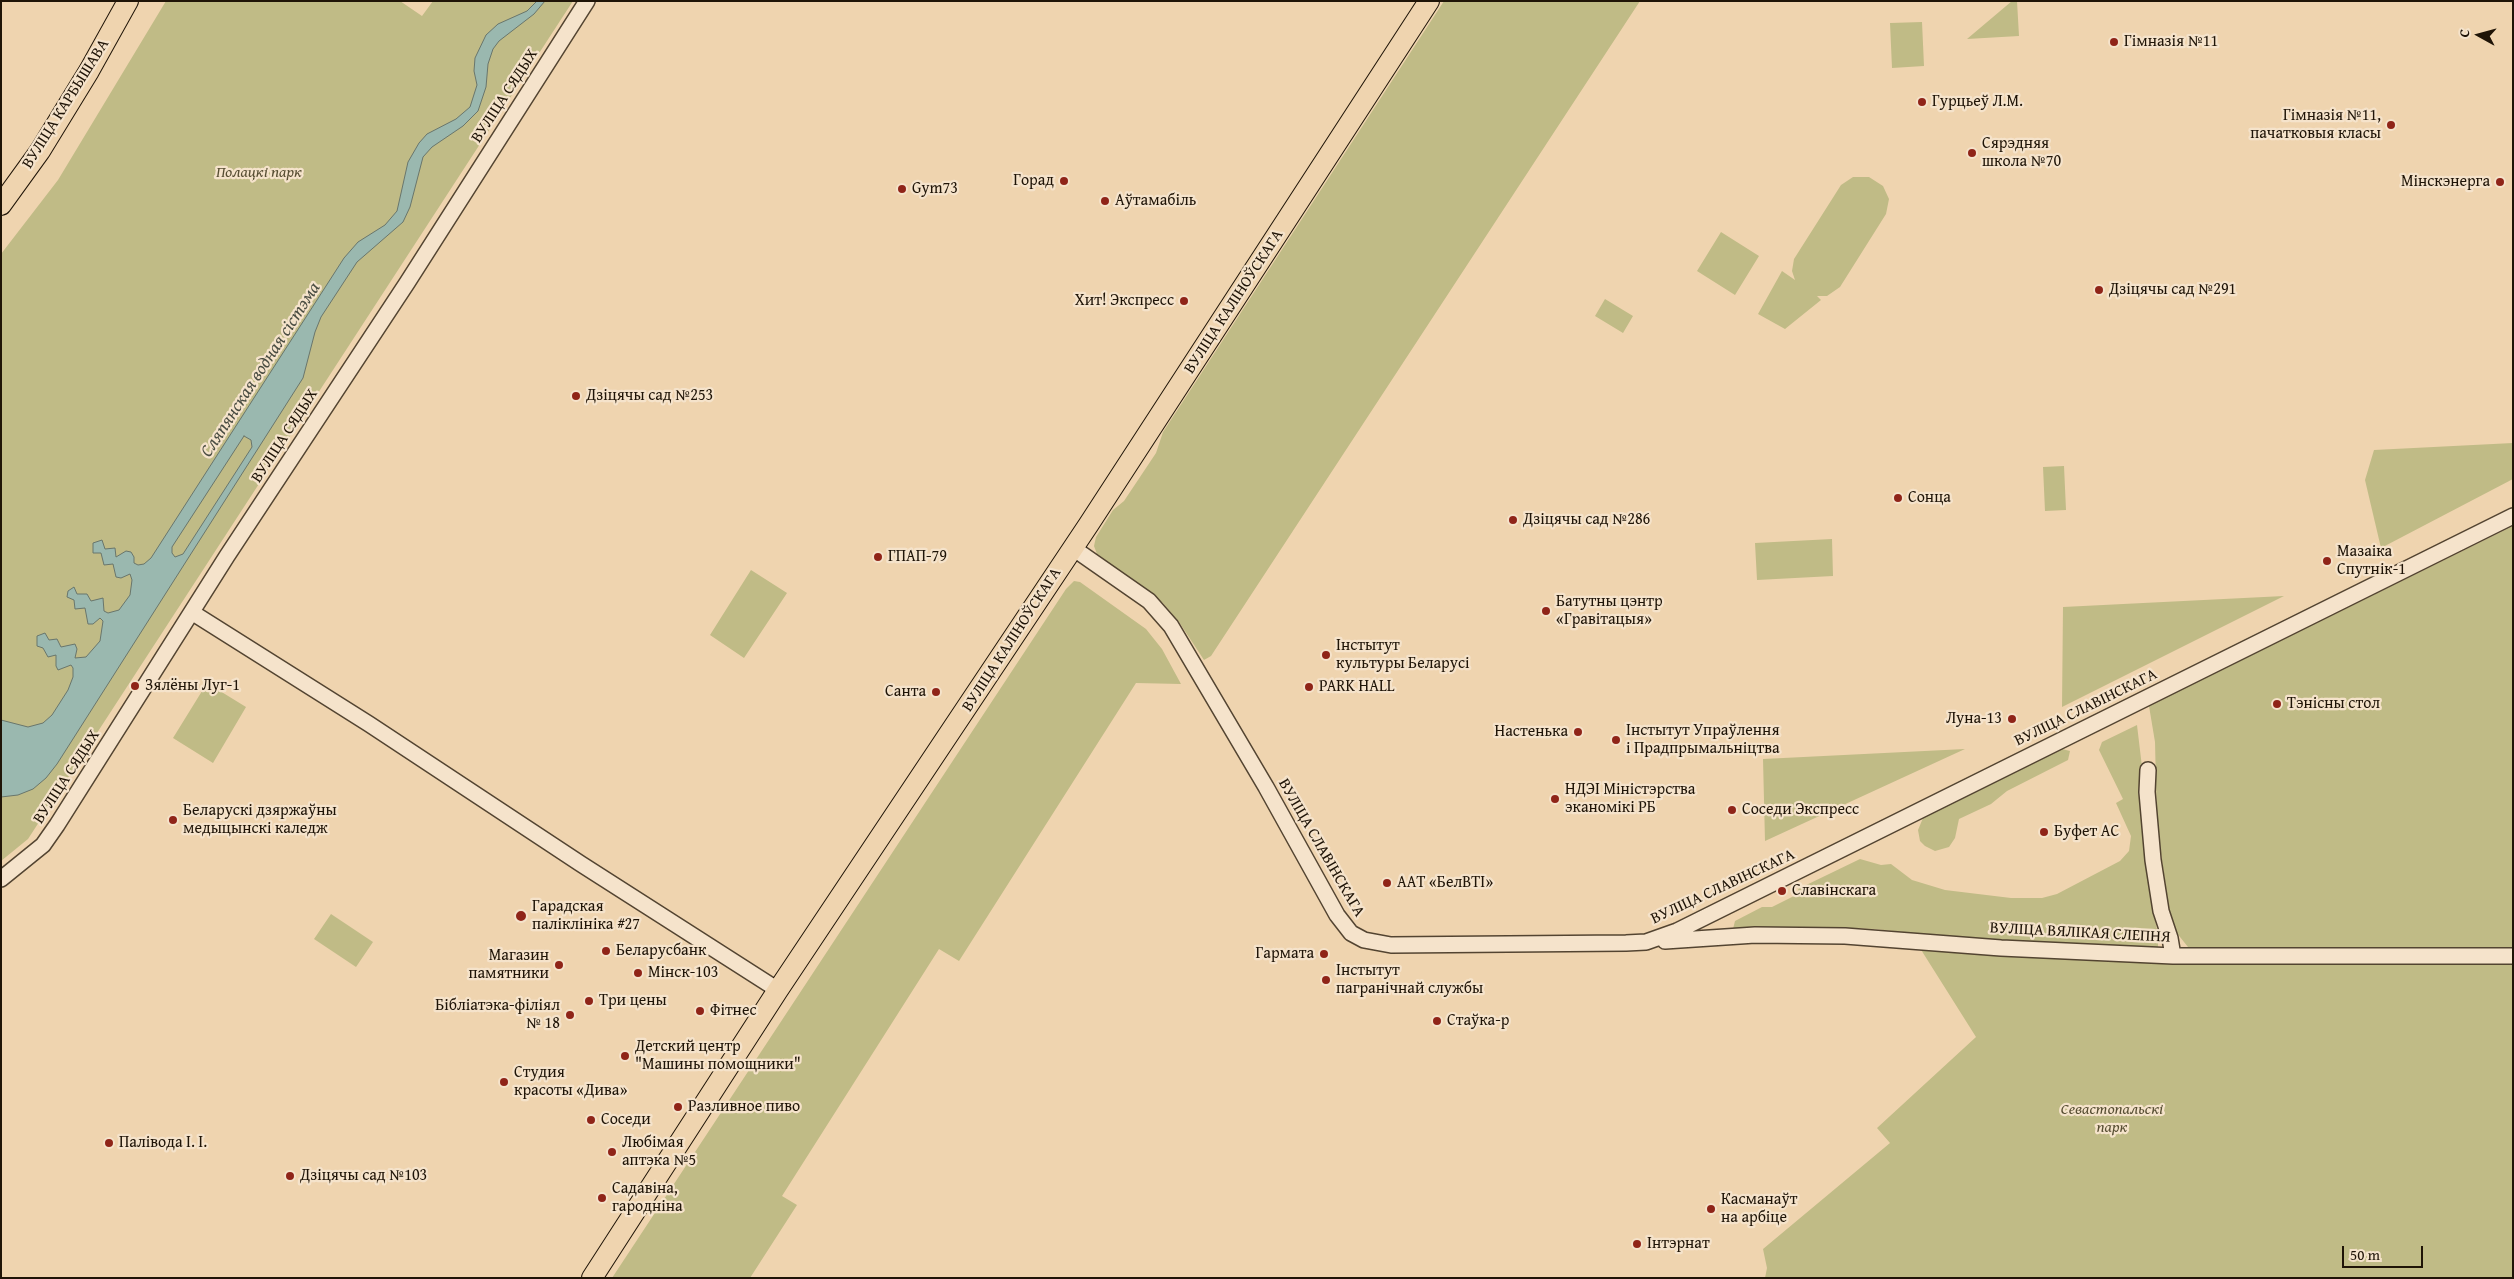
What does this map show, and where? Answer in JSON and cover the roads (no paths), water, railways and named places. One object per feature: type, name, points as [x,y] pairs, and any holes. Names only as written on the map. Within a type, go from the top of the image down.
[{"type":"main road","name":"ВУЛІЦА КАРБЫШАВА","points":[[1,205],[40,150],[89,71],[128,1]]},
{"type":"main road","name":"ВУЛІЦА КАЛІНОЎСКАГА","points":[[592,1278],[778,990],[1073,548],[1430,1]]},
{"type":"street","name":"ВУЛІЦА СЯДЫХ","points":[[1,879],[43,845],[587,1]]},
{"type":"street","name":"ВУЛІЦА СЛАВІНСКАГА","points":[[1073,548],[1149,601],[1170,626],[1261,778],[1336,915],[1351,933],[1364,940],[1391,945],[1646,942],[1666,935],[1712,913],[2513,516]]},
{"type":"street","points":[[193,613],[369,724],[581,864],[778,990]]},
{"type":"street","points":[[2148,770],[2147,792],[2153,860],[2161,911],[2170,938],[2173,956]]},
{"type":"street","points":[[1712,913],[1721,936]]},
{"type":"street","name":"ВУЛІЦА ВЯЛІКАЯ СЛЕПНЯ","points":[[1646,942],[1721,936],[1845,936],[2001,948],[2173,956],[2513,956]]},
{"type":"water","name":"Сляпянская водная сістэма","points":[[537,1],[545,1],[534,14],[499,41],[493,49],[488,64],[486,87],[478,111],[463,126],[432,147],[423,157],[410,207],[403,222],[357,262],[321,317],[315,332],[303,378],[57,764],[46,778],[33,789],[18,795],[1,797],[1,720],[28,727],[43,723],[52,715],[68,690],[73,677],[71,665],[58,670],[56,655],[48,657],[43,648],[37,646],[37,636],[45,633],[49,640],[57,639],[61,647],[75,644],[77,649],[75,658],[86,657],[100,641],[103,621],[100,618],[93,624],[88,624],[85,608],[75,609],[74,600],[67,597],[68,591],[74,587],[77,594],[87,594],[91,601],[103,598],[104,611],[108,613],[119,610],[130,595],[132,580],[130,574],[121,578],[116,577],[113,564],[104,565],[101,553],[93,553],[93,543],[102,540],[105,549],[115,548],[116,557],[126,551],[131,552],[134,557],[134,563],[138,565],[144,564],[151,558],[344,258],[358,242],[385,225],[397,211],[408,162],[419,143],[427,134],[456,119],[470,107],[477,85],[474,71],[475,58],[486,35],[498,24],[527,11]],"holes":[[[244,436],[251,440],[252,447],[183,554],[175,557],[172,553],[172,547]]]},
{"type":"place","name":"Гімназія №11","points":[[2114,42]]},
{"type":"place","name":"Гурцьеў Л.М.","points":[[1922,102]]},
{"type":"place","name":"Гімназія №11, пачатковыя класы","points":[[2391,125]]},
{"type":"place","name":"Сярэдняя школа №70","points":[[1972,153]]},
{"type":"place","name":"Горад","points":[[1064,181]]},
{"type":"place","name":"Мінскэнерга","points":[[2500,182]]},
{"type":"place","name":"Gym73","points":[[902,189]]},
{"type":"place","name":"Аўтамабіль","points":[[1105,201]]},
{"type":"place","name":"Дзіцячы сад №291","points":[[2099,290]]},
{"type":"place","name":"Хит! Экспресс","points":[[1184,301]]},
{"type":"place","name":"Дзіцячы сад №253","points":[[576,396]]},
{"type":"place","name":"Сонца","points":[[1898,498]]},
{"type":"place","name":"Дзіцячы сад №286","points":[[1513,520]]},
{"type":"place","name":"ГПАП-79","points":[[878,557]]},
{"type":"place","name":"Мазаіка Спутнік-1","points":[[2327,561]]},
{"type":"place","name":"Батутны цэнтр «Гравітацыя»","points":[[1546,611]]},
{"type":"place","name":"Інстытут культуры Беларусі","points":[[1326,655]]},
{"type":"place","name":"Зялёны Луг-1","points":[[135,686]]},
{"type":"place","name":"PARK HALL","points":[[1309,687]]},
{"type":"place","name":"Санта","points":[[936,692]]},
{"type":"place","name":"Тэнісны стол","points":[[2277,704]]},
{"type":"place","name":"Луна-13","points":[[2012,719]]},
{"type":"place","name":"Настенька","points":[[1578,732]]},
{"type":"place","name":"Інстытут Упраўлення і Прадпрымальніцтва","points":[[1616,740]]},
{"type":"place","name":"НДЭІ Міністэрства эканомікі РБ","points":[[1555,799]]},
{"type":"place","name":"Соседи Экспресс","points":[[1732,810]]},
{"type":"place","name":"Беларускі дзяржаўны медыцынскі каледж","points":[[173,820]]},
{"type":"place","name":"Буфет АС","points":[[2044,832]]},
{"type":"place","name":"ААТ «БелВТІ»","points":[[1387,883]]},
{"type":"place","name":"Славінскага","points":[[1782,891]]},
{"type":"place","name":"Гарадская паліклініка #27","points":[[521,916]]},
{"type":"place","name":"Беларусбанк","points":[[606,951]]},
{"type":"place","name":"Гармата","points":[[1324,954]]},
{"type":"place","name":"Магазин памятники","points":[[559,965]]},
{"type":"place","name":"Мінск-103","points":[[638,973]]},
{"type":"place","name":"Інстытут пагранічнай службы","points":[[1326,980]]},
{"type":"place","name":"Три цены","points":[[589,1001]]},
{"type":"place","name":"Фітнес","points":[[700,1011]]},
{"type":"place","name":"Бібліатэка-філіял № 18","points":[[570,1015]]},
{"type":"place","name":"Стаўка-р","points":[[1437,1021]]},
{"type":"place","name":"Детский центр \"Машины помощники\"","points":[[625,1056]]},
{"type":"place","name":"Студия красоты «Дива»","points":[[504,1082]]},
{"type":"place","name":"Разливное пиво","points":[[678,1107]]},
{"type":"place","name":"Соседи","points":[[591,1120]]},
{"type":"place","name":"Палівода І. І.","points":[[109,1143]]},
{"type":"place","name":"Любімая аптэка №5","points":[[612,1152]]},
{"type":"place","name":"Дзіцячы сад №103","points":[[290,1176]]},
{"type":"place","name":"Садавіна, гародніна","points":[[602,1198]]},
{"type":"place","name":"Касманаўт на арбіце","points":[[1711,1209]]},
{"type":"place","name":"Інтэрнат","points":[[1637,1244]]},
{"type":"park label","name":"Полацкі парк","points":[[259,173]]},
{"type":"park label","name":"Севастопальскі парк","points":[[2112,1119]]}]
